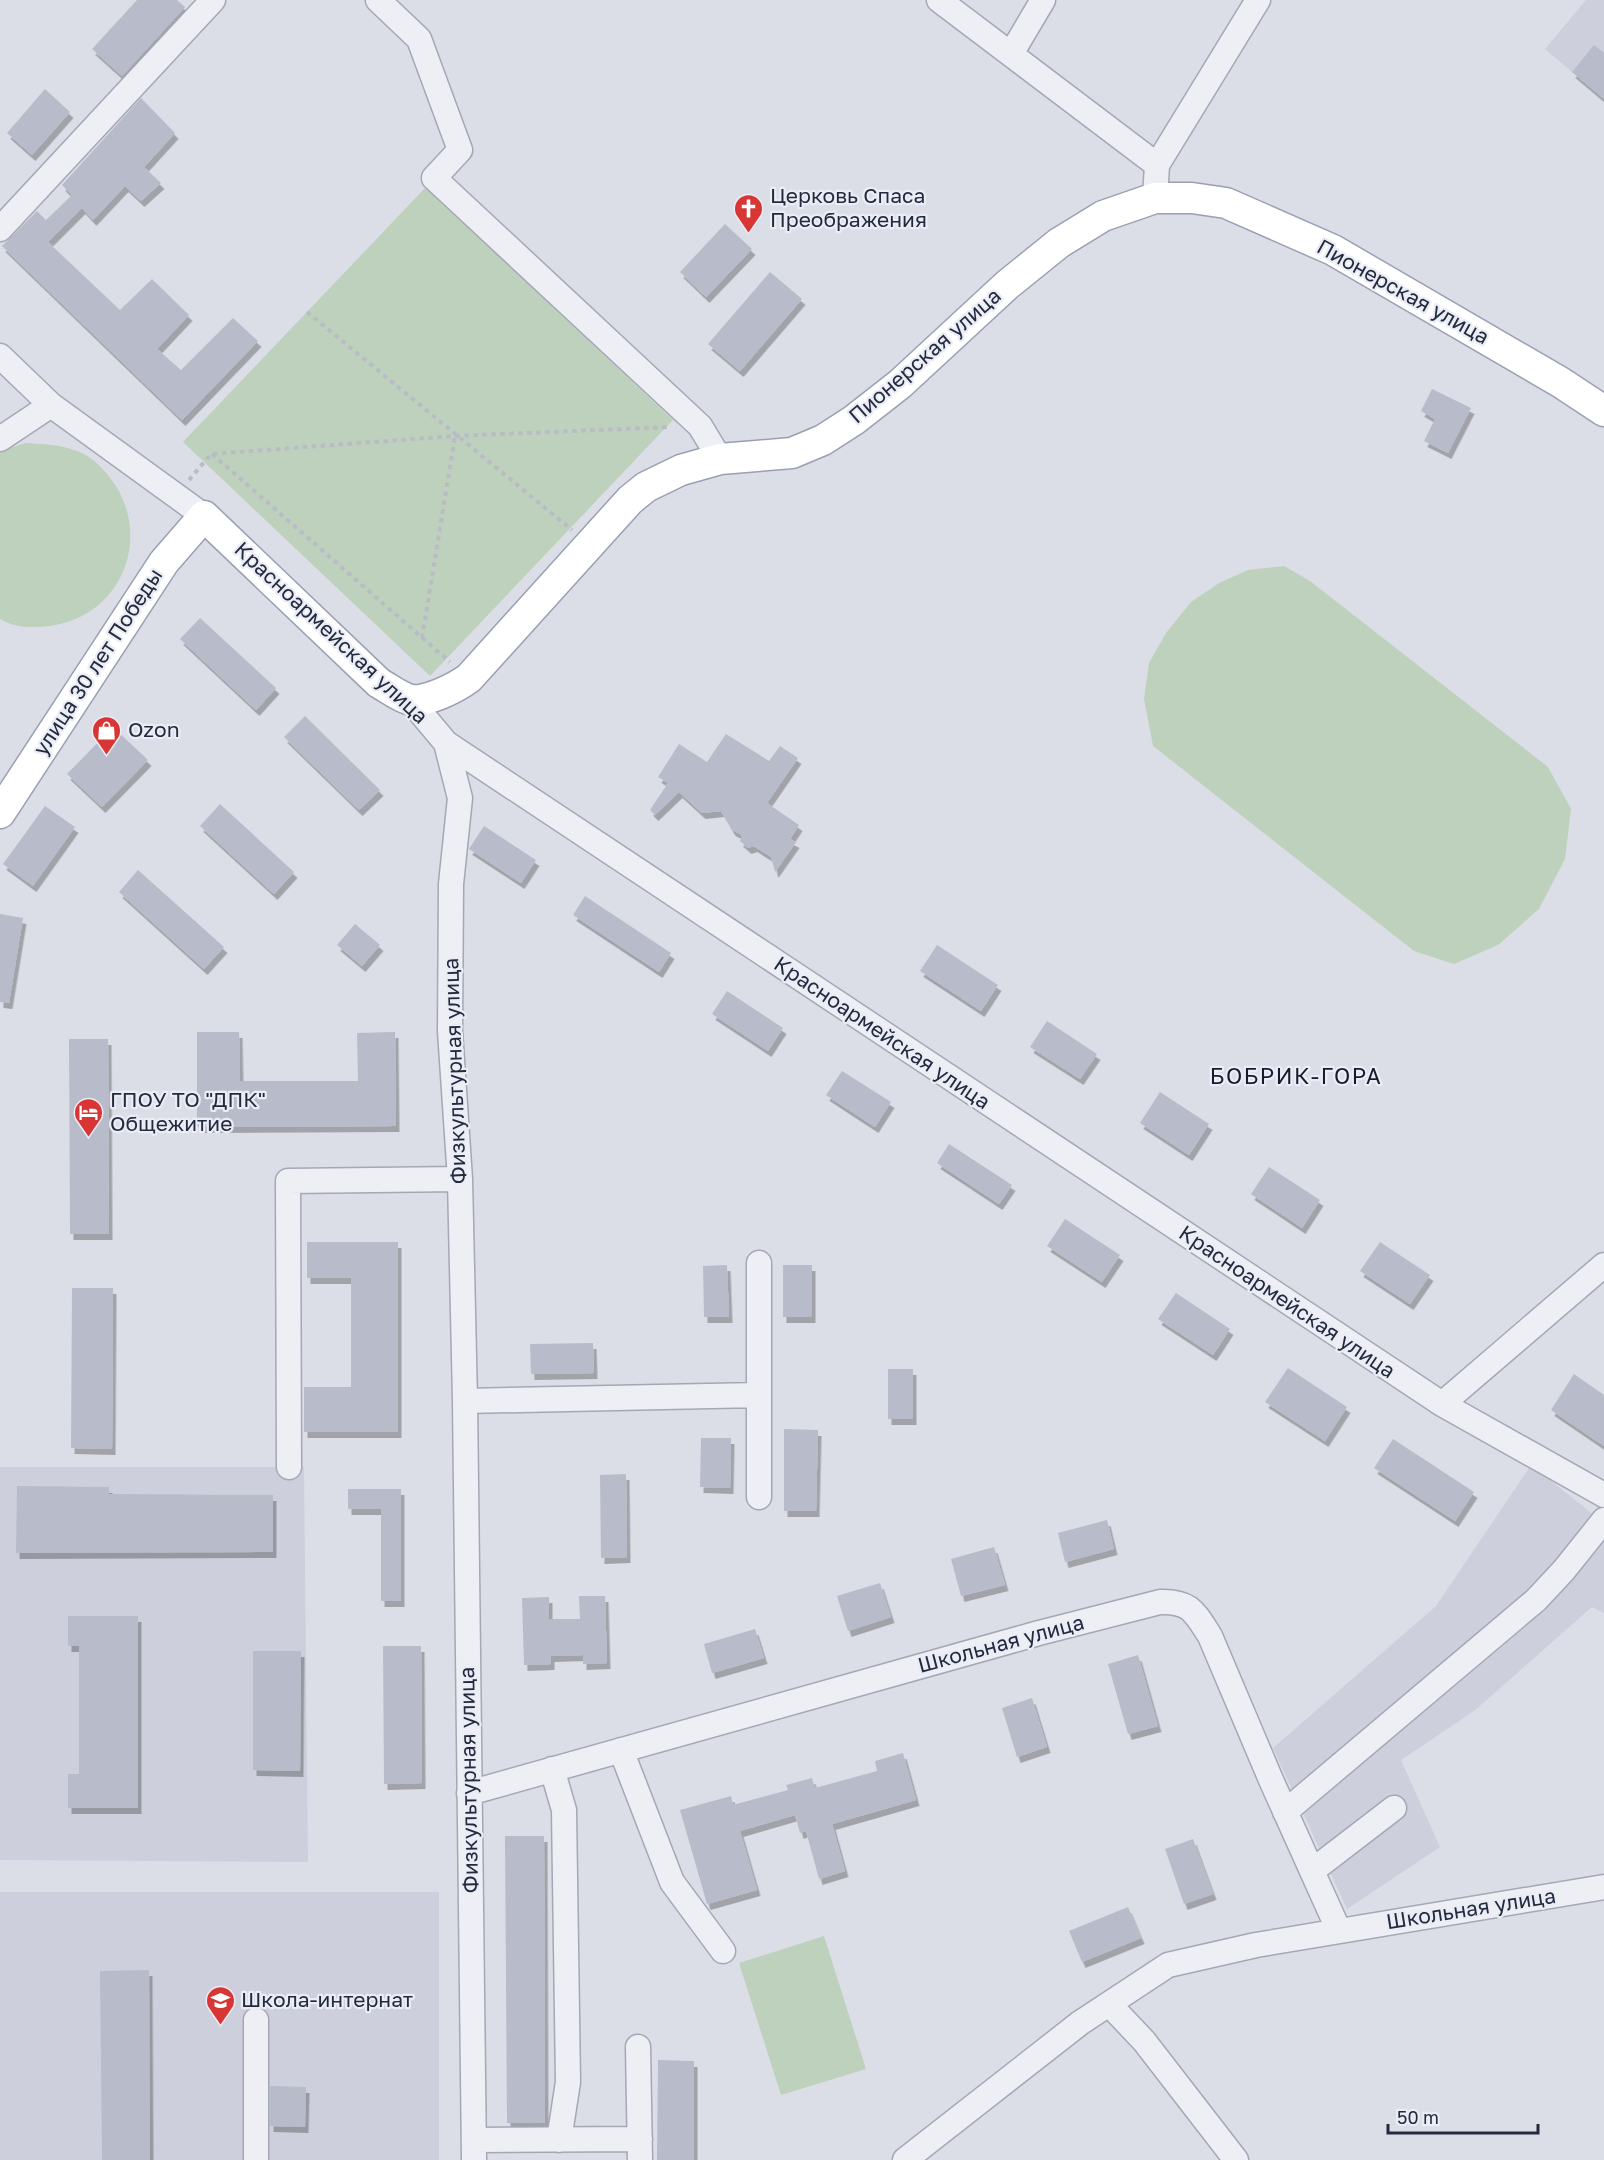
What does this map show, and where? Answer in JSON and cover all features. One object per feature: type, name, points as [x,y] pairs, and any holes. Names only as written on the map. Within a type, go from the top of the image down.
[{"type":"main road","name":"Пионерская улица","points":[[410,700],[441,694],[469,678],[589,544],[630,500],[646,487],[681,470],[720,459],[792,453],[823,440],[854,420],[900,384],[1007,285],[1059,243],[1103,216],[1155,198],[1192,198],[1226,203],[1333,250],[1560,381],[1604,411]]},
{"type":"main road","name":"Красноармейская улица","points":[[204,516],[379,683],[410,700]]},
{"type":"main road","name":"улица 30 лет Победы","points":[[0,813],[164,562],[204,516]]},
{"type":"street","points":[[0,229],[213,0]]},
{"type":"street","points":[[378,0],[418,39],[460,150],[434,178],[700,426],[720,459]]},
{"type":"street","points":[[939,0],[1157,165]]},
{"type":"street","points":[[1011,54],[1043,0]]},
{"type":"street","points":[[1155,198],[1157,165],[1258,0]]},
{"type":"street","points":[[0,356],[51,405],[204,516]]},
{"type":"street","points":[[0,439],[51,405]]},
{"type":"street","name":"Красноармейская улица","points":[[410,700],[446,743],[1442,1404],[1604,1495]]},
{"type":"street","name":"Физкультурная улица","points":[[446,743],[460,798],[451,884],[450,1031],[460,1179],[465,1401],[474,2150]]},
{"type":"street","points":[[289,1467],[288,1181],[460,1179]]},
{"type":"street","points":[[759,1263],[759,1497]]},
{"type":"street","points":[[1442,1404],[1604,1265]]},
{"type":"street","points":[[465,1401],[759,1395]]},
{"type":"street","points":[[1285,1812],[1536,1600],[1564,1570],[1604,1520]]},
{"type":"street","name":"Школьная улица","points":[[469,1793],[1039,1633],[1161,1602],[1176,1601],[1189,1608],[1210,1636],[1339,1931]]},
{"type":"street","points":[[621,1750],[672,1881],[723,1951]]},
{"type":"street","points":[[552,1769],[564,1810],[568,2082],[559,2140]]},
{"type":"street","points":[[1312,1871],[1394,1808]]},
{"type":"street","name":"Школьная улица","points":[[905,2160],[1080,2023],[1168,1965],[1256,1945],[1604,1887]]},
{"type":"street","points":[[1109,2004],[1144,2042],[1236,2160]]},
{"type":"street","points":[[256,2020],[256,2160]]},
{"type":"street","points":[[474,2150],[559,2140],[640,2150],[638,2047]]},
{"type":"path","points":[[307,312],[589,544]]},
{"type":"path","points":[[175,495],[211,454],[455,436],[700,426]]},
{"type":"path","points":[[422,638],[455,436]]},
{"type":"path","points":[[211,454],[469,678]]},
{"type":"shaded area","points":[[1586,0],[1604,0],[1604,99],[1545,49]]},
{"type":"shaded area","points":[[1531,1465],[1604,1523],[1604,1613],[1592,1607],[1474,1711],[1401,1760],[1440,1847],[1347,1909],[1273,1748],[1436,1606]]},
{"type":"shaded area","points":[[0,1467],[304,1467],[308,1862],[0,1860]]},
{"type":"shaded area","name":"Школа-интернат","points":[[0,1892],[439,1892],[439,2160],[0,2160]]},
{"type":"green space","points":[[426,187],[673,420],[430,676],[183,442]]},
{"type":"green space","points":[[26,443],[70,449],[93,460],[116,486],[126,509],[130,532],[129,554],[110,594],[93,609],[73,620],[43,627],[18,626],[0,619],[0,451]]},
{"type":"green space","points":[[1284,566],[1310,581],[1548,767],[1571,809],[1565,859],[1539,909],[1498,945],[1454,964],[1414,951],[1153,746],[1144,699],[1149,663],[1166,633],[1191,602],[1219,583],[1248,570]]},
{"type":"green space","points":[[824,1936],[866,2069],[781,2095],[739,1963]]},
{"type":"building","points":[[137,0],[177,0],[185,7],[122,76],[92,49]]},
{"type":"building","points":[[1594,45],[1604,53],[1604,99],[1572,72]]},
{"type":"building","points":[[45,89],[70,112],[32,155],[7,133]]},
{"type":"building","points":[[141,98],[175,133],[144,167],[161,183],[141,201],[125,186],[93,220],[82,208],[48,242],[120,310],[152,279],[189,315],[157,349],[181,370],[233,318],[258,341],[182,420],[2,246],[37,211],[46,220],[72,195],[62,185]]},
{"type":"building","points":[[725,224],[752,249],[706,297],[680,272]]},
{"type":"building","points":[[770,272],[802,299],[740,371],[708,344]]},
{"type":"building","points":[[1432,389],[1471,408],[1448,453],[1424,441],[1435,419],[1421,411]]},
{"type":"building","points":[[200,618],[276,688],[256,710],[180,639]]},
{"type":"building","points":[[305,716],[380,790],[359,810],[284,737]]},
{"type":"building","points":[[113,727],[148,760],[102,807],[67,774]]},
{"type":"building","points":[[726,734],[769,761],[780,746],[798,758],[767,803],[799,825],[790,839],[796,842],[775,872],[771,857],[754,846],[748,848],[740,841],[742,835],[732,830],[721,811],[702,813],[679,792],[655,815],[650,810],[668,783],[658,777],[679,744],[707,762]]},
{"type":"building","points":[[220,804],[294,872],[274,894],[200,826]]},
{"type":"building","points":[[45,806],[75,827],[33,886],[3,864]]},
{"type":"building","points":[[484,826],[536,860],[521,883],[469,849]]},
{"type":"building","points":[[138,870],[224,947],[204,969],[119,892]]},
{"type":"building","points":[[585,896],[671,953],[659,972],[573,915]]},
{"type":"building","points":[[0,914],[23,918],[9,1003],[0,1002]]},
{"type":"building","points":[[355,924],[380,945],[362,966],[337,945]]},
{"type":"building","points":[[937,945],[998,985],[981,1011],[920,971]]},
{"type":"building","points":[[727,991],[783,1028],[768,1051],[712,1014]]},
{"type":"building","points":[[1047,1021],[1097,1054],[1080,1079],[1030,1047]]},
{"type":"building","points":[[197,1032],[239,1032],[240,1081],[358,1081],[357,1033],[395,1032],[396,1126],[197,1127]]},
{"type":"building","points":[[69,1039],[108,1039],[109,1234],[70,1234]]},
{"type":"building","points":[[842,1071],[891,1102],[875,1127],[826,1095]]},
{"type":"building","points":[[1160,1092],[1209,1124],[1189,1155],[1140,1123]]},
{"type":"building","points":[[949,1144],[1012,1185],[999,1204],[937,1163]]},
{"type":"building","points":[[1269,1167],[1320,1200],[1302,1228],[1251,1194]]},
{"type":"building","points":[[1065,1219],[1120,1255],[1102,1282],[1047,1246]]},
{"type":"building","points":[[307,1242],[398,1242],[398,1432],[304,1432],[304,1387],[351,1387],[351,1278],[307,1278]]},
{"type":"building","points":[[1380,1242],[1430,1275],[1410,1304],[1360,1271]]},
{"type":"building","points":[[727,1265],[729,1317],[704,1317],[703,1266]]},
{"type":"building","points":[[783,1265],[812,1265],[812,1317],[783,1317]]},
{"type":"building","points":[[72,1288],[113,1288],[112,1449],[71,1448]]},
{"type":"building","points":[[1176,1293],[1230,1329],[1213,1355],[1158,1319]]},
{"type":"building","points":[[593,1343],[594,1373],[531,1374],[530,1344]]},
{"type":"building","points":[[1288,1368],[1347,1407],[1325,1441],[1265,1402]]},
{"type":"building","points":[[888,1369],[913,1369],[913,1419],[888,1419]]},
{"type":"building","points":[[1574,1374],[1604,1395],[1604,1446],[1551,1410]]},
{"type":"building","points":[[784,1429],[818,1430],[816,1511],[784,1511]]},
{"type":"building","points":[[701,1438],[731,1438],[730,1488],[700,1487]]},
{"type":"building","points":[[1393,1439],[1474,1492],[1455,1521],[1374,1468]]},
{"type":"building","points":[[626,1474],[627,1557],[601,1558],[600,1475]]},
{"type":"building","points":[[17,1486],[109,1487],[109,1494],[273,1495],[273,1552],[16,1553]]},
{"type":"building","points":[[348,1489],[401,1489],[401,1601],[381,1601],[381,1509],[348,1509]]},
{"type":"building","points":[[1107,1520],[1114,1549],[1065,1562],[1058,1533]]},
{"type":"building","points":[[994,1547],[1005,1585],[961,1596],[951,1559]]},
{"type":"building","points":[[880,1583],[891,1617],[848,1631],[837,1596]]},
{"type":"building","points":[[579,1596],[605,1596],[607,1663],[583,1664],[583,1655],[551,1656],[551,1664],[524,1665],[522,1598],[549,1597],[549,1619],[580,1619]]},
{"type":"building","points":[[68,1616],[138,1616],[138,1808],[68,1808],[68,1774],[79,1774],[79,1646],[68,1646]]},
{"type":"building","points":[[755,1629],[764,1658],[712,1673],[704,1644]]},
{"type":"building","points":[[383,1646],[421,1646],[422,1783],[384,1784]]},
{"type":"building","points":[[253,1651],[301,1651],[300,1771],[253,1770]]},
{"type":"building","points":[[1138,1655],[1158,1726],[1128,1734],[1108,1664]]},
{"type":"building","points":[[1032,1698],[1047,1747],[1017,1757],[1002,1708]]},
{"type":"building","points":[[903,1753],[916,1800],[832,1824],[845,1871],[819,1879],[806,1831],[800,1833],[795,1815],[740,1831],[757,1890],[707,1904],[680,1810],[731,1796],[733,1805],[788,1790],[786,1785],[812,1778],[815,1788],[877,1771],[875,1761]]},
{"type":"building","points":[[505,1836],[544,1836],[545,2123],[507,2123]]},
{"type":"building","points":[[1193,1839],[1213,1894],[1184,1904],[1165,1849]]},
{"type":"building","points":[[1128,1907],[1141,1938],[1082,1962],[1069,1931]]},
{"type":"building","points":[[149,1970],[150,2160],[102,2160],[100,1971]]},
{"type":"building","points":[[658,2060],[694,2061],[694,2160],[657,2160]]},
{"type":"building","points":[[270,2086],[306,2087],[305,2127],[270,2126]]},
{"type":"place","name":"Церковь Спаса Преображения","points":[[749,234]]},
{"type":"place","name":"Ozon","points":[[107,756]]},
{"type":"place","name":"ГПОУ ТО \"ДПК\" Общежитие","points":[[89,1138]]},
{"type":"place","name":"Школа-интернат","points":[[220,2026]]},
{"type":"district","name":"БОБРИК-ГОРА","points":[[1296,1076]]}]
